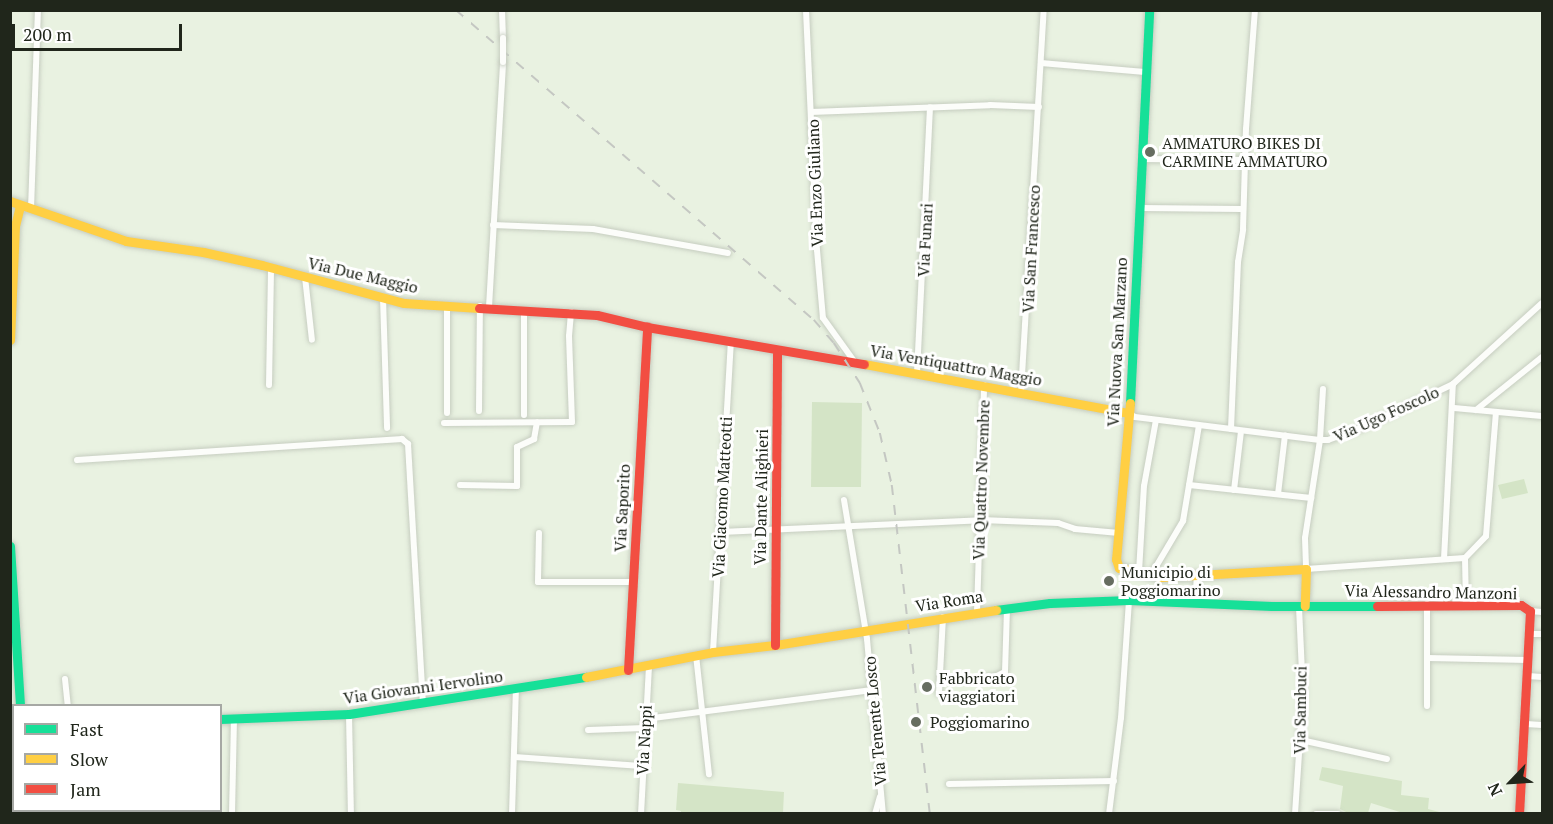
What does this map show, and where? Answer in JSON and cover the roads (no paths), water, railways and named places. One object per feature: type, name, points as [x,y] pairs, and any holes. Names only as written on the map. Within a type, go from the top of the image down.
[{"type":"main road","name":"Via Nuova San Marzano","points":[[1149,10],[1129,413],[1116,559],[1119,568],[1161,578],[1306,568]]},
{"type":"main road","name":"Via Due Maggio","points":[[10,201],[85,229],[126,241],[203,252],[271,267],[404,303],[597,315],[647,327],[777,350]]},
{"type":"main road","points":[[10,340],[14,239],[20,206]]},
{"type":"main road","name":"Via Saporito","points":[[628,670],[647,327]]},
{"type":"main road","name":"Via Ventiquattro Maggio","points":[[777,350],[917,373],[1129,413]]},
{"type":"main road","name":"Via Dante Alighieri","points":[[775,645],[777,350]]},
{"type":"main road","points":[[10,546],[20,704]]},
{"type":"main road","points":[[1302,606],[1306,568]]},
{"type":"main road","name":"Via Roma","points":[[649,666],[713,652],[775,645],[977,612],[1129,600]]},
{"type":"main road","name":"Via Alessandro Manzoni","points":[[1129,600],[1302,606],[1521,605],[1530,611],[1526,724],[1519,813]]},
{"type":"main road","points":[[628,670],[649,666]]},
{"type":"main road","name":"Via Giovanni Iervolino","points":[[222,719],[349,714],[628,670]]},
{"type":"street","points":[[31,209],[38,10]]},
{"type":"street","points":[[479,411],[484,307],[499,169],[503,62],[502,10]]},
{"type":"street","points":[[806,10],[811,112]]},
{"type":"street","points":[[1044,10],[1041,63],[1145,72]]},
{"type":"street","points":[[1231,429],[1244,160],[1255,10]]},
{"type":"street","name":"Via San Francesco","points":[[1021,392],[1041,63]]},
{"type":"street","name":"Via Enzo Giuliano","points":[[854,362],[823,318],[817,250],[811,112],[930,107],[1039,107]]},
{"type":"street","name":"Via Funari","points":[[917,373],[930,107]]},
{"type":"street","points":[[1141,159],[1244,160]]},
{"type":"street","points":[[1140,208],[1242,208]]},
{"type":"street","points":[[493,225],[593,229],[728,253]]},
{"type":"street","points":[[268,385],[271,267]]},
{"type":"street","points":[[305,277],[312,340]]},
{"type":"street","points":[[383,298],[387,428]]},
{"type":"street","name":"Via Ugo Foscolo","points":[[1323,388],[1320,440],[1328,440],[1363,427],[1454,384],[1542,303]]},
{"type":"street","points":[[447,305],[447,413]]},
{"type":"street","points":[[524,310],[524,415]]},
{"type":"street","points":[[444,423],[572,422],[569,336],[571,312]]},
{"type":"street","name":"Via Giacomo Matteotti","points":[[713,652],[731,342]]},
{"type":"street","points":[[1476,410],[1542,357]]},
{"type":"street","points":[[1444,559],[1454,384]]},
{"type":"street","name":"Via Quattro Novembre","points":[[977,612],[984,385]]},
{"type":"street","points":[[1454,408],[1542,416]]},
{"type":"street","points":[[1129,413],[1134,417],[1320,440],[1305,538],[1306,568],[1465,558],[1486,536],[1496,413]]},
{"type":"street","points":[[1139,572],[1144,486],[1156,420]]},
{"type":"street","points":[[460,485],[517,486],[517,447],[534,440],[537,422]]},
{"type":"street","points":[[1151,575],[1183,521],[1199,425]]},
{"type":"street","points":[[1234,490],[1241,430]]},
{"type":"street","points":[[1278,494],[1285,435]]},
{"type":"street","points":[[77,460],[402,439],[408,444],[423,702]]},
{"type":"street","points":[[1189,485],[1311,498]]},
{"type":"street","name":"Via Tenente Losco","points":[[844,500],[866,629],[883,813]]},
{"type":"street","points":[[721,532],[981,520],[1059,523],[1075,529],[1119,533]]},
{"type":"street","points":[[540,533],[538,582],[633,582]]},
{"type":"street","points":[[1465,558],[1466,605]]},
{"type":"street","points":[[1195,603],[1197,575]]},
{"type":"street","points":[[1109,813],[1129,633],[1129,600]]},
{"type":"street","points":[[1427,604],[1427,706]]},
{"type":"street","name":"Via Sambuci","points":[[1295,813],[1303,695],[1302,606]]},
{"type":"street","points":[[984,678],[995,677],[1005,672],[1007,608]]},
{"type":"street","points":[[1530,611],[1542,612]]},
{"type":"street","points":[[939,693],[943,617]]},
{"type":"street","points":[[1529,634],[1542,634]]},
{"type":"street","points":[[696,655],[710,774]]},
{"type":"street","points":[[1427,658],[1528,660]]},
{"type":"street","name":"Via Nappi","points":[[641,813],[649,666]]},
{"type":"street","points":[[1528,676],[1542,677]]},
{"type":"street","points":[[65,680],[68,704]]},
{"type":"street","points":[[512,813],[516,688]]},
{"type":"street","points":[[645,719],[872,690]]},
{"type":"street","points":[[349,714],[351,813]]},
{"type":"street","points":[[232,813],[234,718]]},
{"type":"street","points":[[1526,724],[1542,725]]},
{"type":"street","points":[[588,730],[644,728]]},
{"type":"street","points":[[1300,740],[1387,759]]},
{"type":"street","points":[[514,757],[642,766]]},
{"type":"street","points":[[949,784],[1114,781]]},
{"type":"street","points":[[875,813],[882,793]]},
{"type":"street","points":[[1316,813],[1338,813]]},
{"type":"railway","points":[[456,10],[814,320],[834,343],[860,383],[880,433],[892,485],[930,814]]},
{"type":"place","name":"AMMATURO BIKES DI CARMINE AMMATURO","points":[[1150,152]]},
{"type":"place","name":"Municipio di Poggiomarino","points":[[1109,581]]},
{"type":"place","name":"Fabbricato viaggiatori","points":[[927,687]]},
{"type":"place","name":"Poggiomarino","points":[[916,722]]}]
